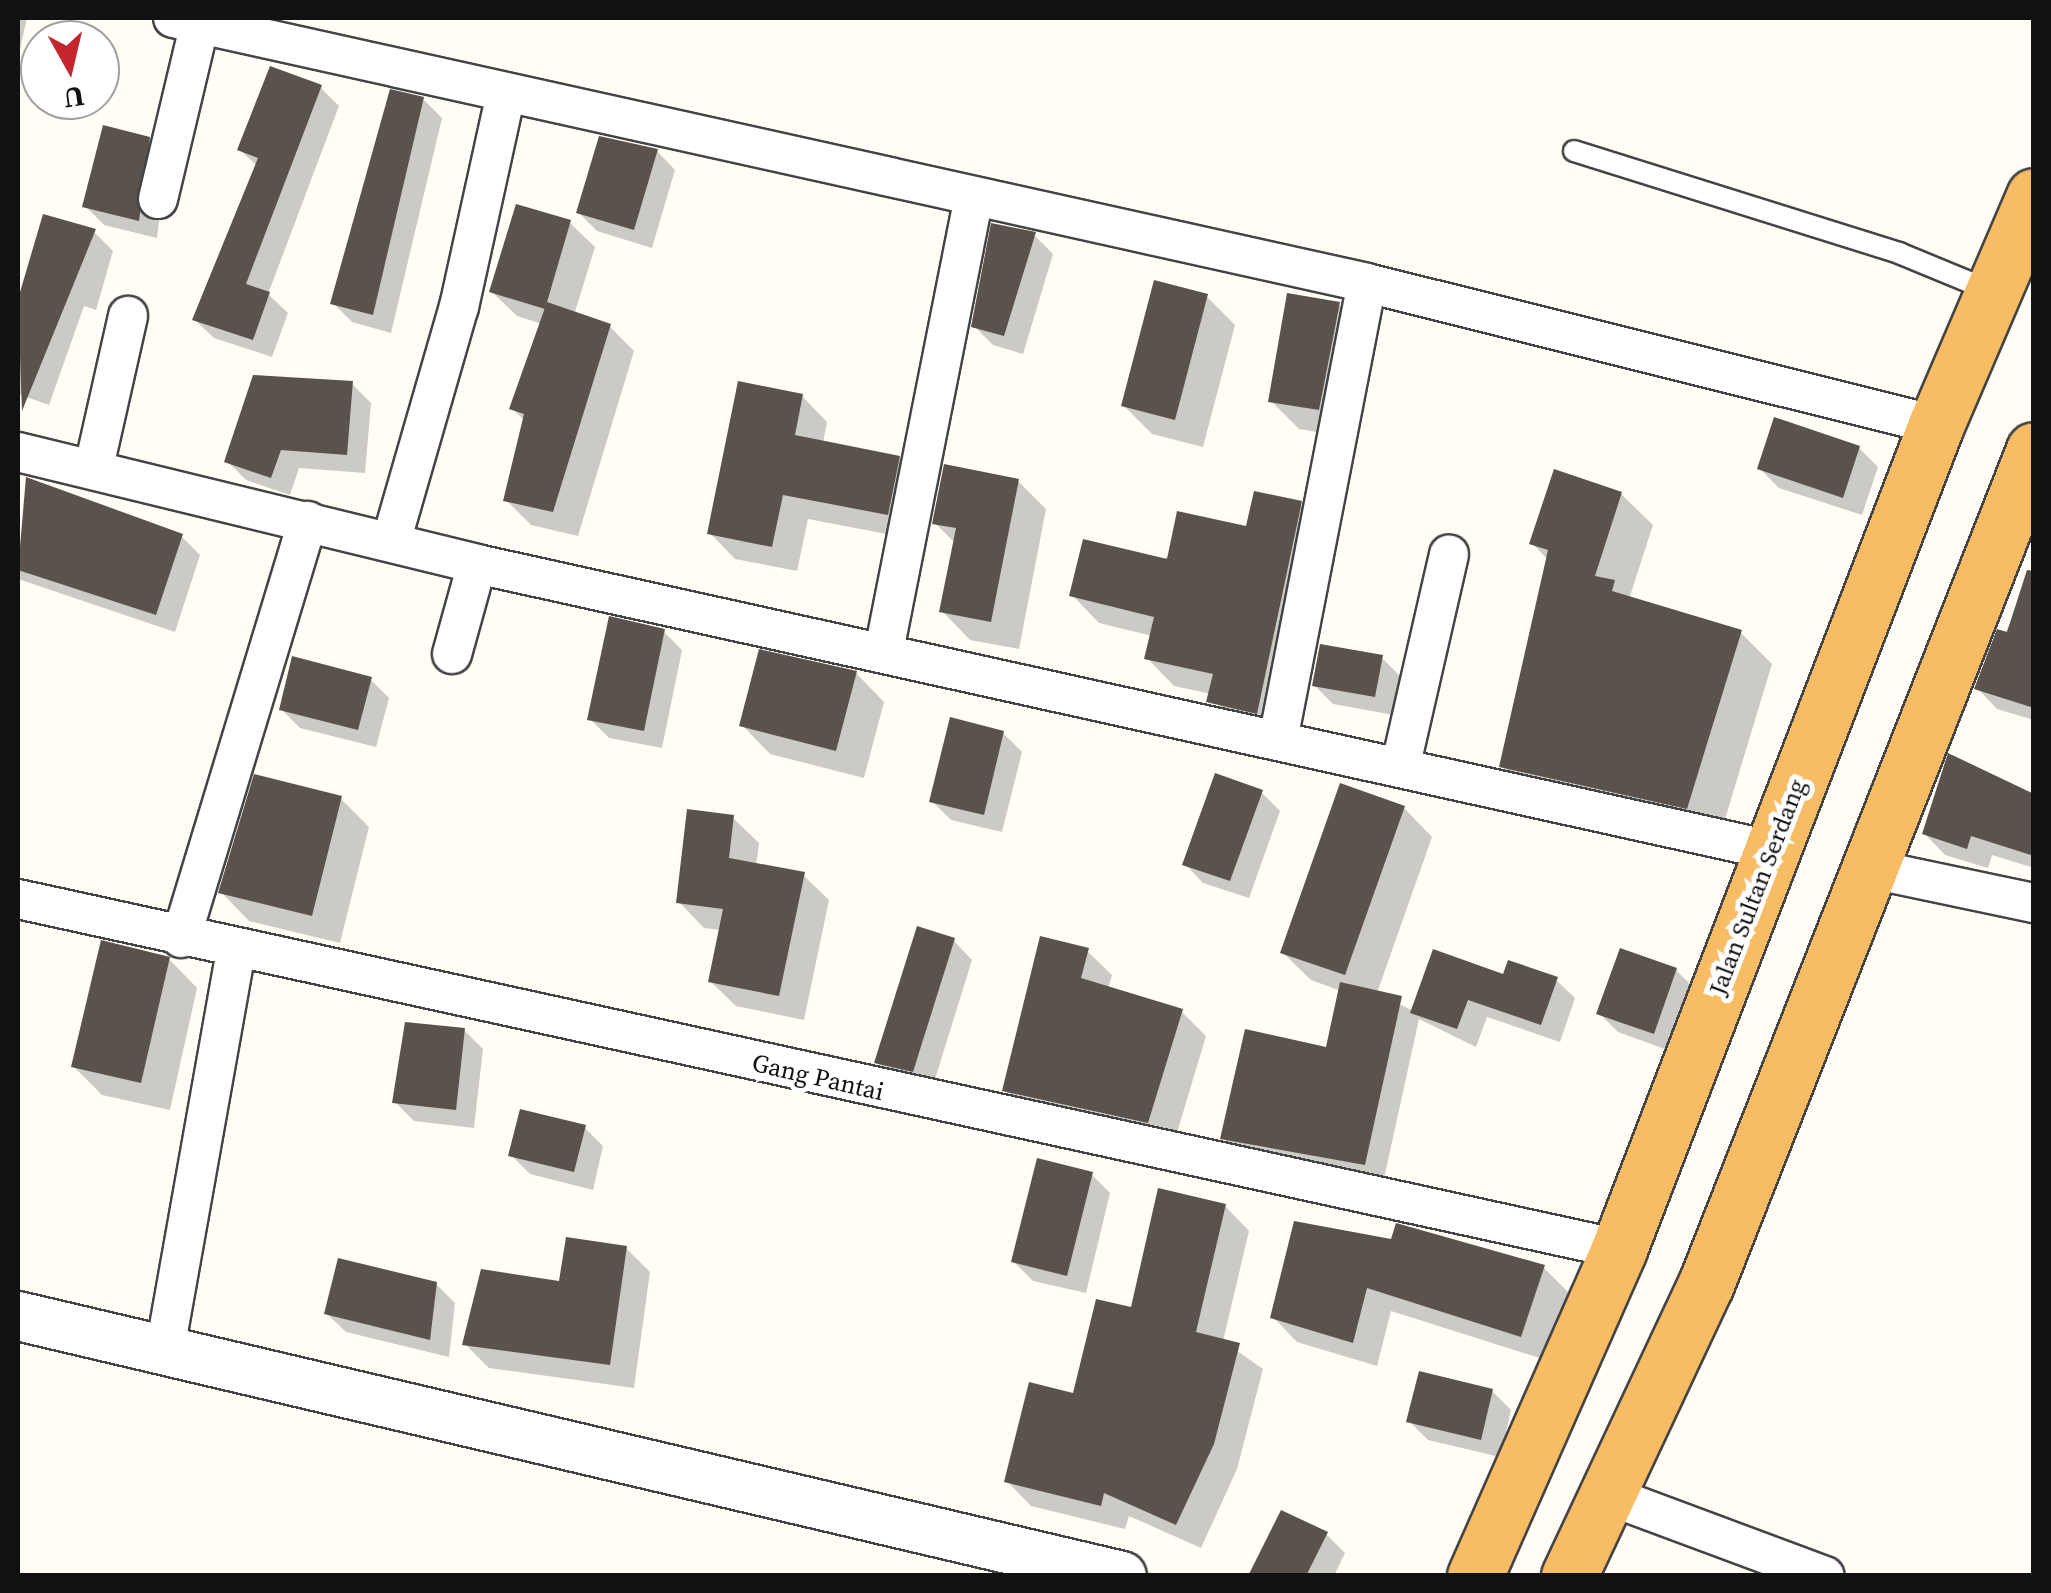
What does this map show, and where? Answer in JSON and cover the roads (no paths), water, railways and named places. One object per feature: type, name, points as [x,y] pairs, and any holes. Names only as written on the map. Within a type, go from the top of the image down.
[{"type":"highway","name":"Jalan Sultan Serdang","points":[[1474,1576],[1619,1249],[1936,425],[2034,196]]},
{"type":"highway","points":[[1569,1576],[1610,1496],[1872,869],[2034,450]]},
{"type":"street","points":[[158,199],[186,20],[973,200],[1367,284],[1936,425]]},
{"type":"street","points":[[391,542],[463,292],[506,94]]},
{"type":"street","points":[[884,651],[973,200]]},
{"type":"street","points":[[1279,735],[1367,284]]},
{"type":"street","points":[[94,467],[128,316]]},
{"type":"street","points":[[18,452],[94,467],[477,564],[1279,735],[1770,850]]},
{"type":"street","points":[[181,938],[308,521]]},
{"type":"street","points":[[1401,764],[1450,554]]},
{"type":"street","points":[[452,654],[477,564]]},
{"type":"street","points":[[1872,869],[2034,904]]},
{"type":"street","name":"Gang Pantai","points":[[18,899],[236,951],[1619,1249]]},
{"type":"street","points":[[164,1355],[236,951]]},
{"type":"street","points":[[18,1316],[164,1355],[823,1498],[1122,1576]]},
{"type":"street","points":[[1610,1496],[1825,1576]]},
{"type":"lane","points":[[1574,151],[1899,252],[1992,292]]}]
